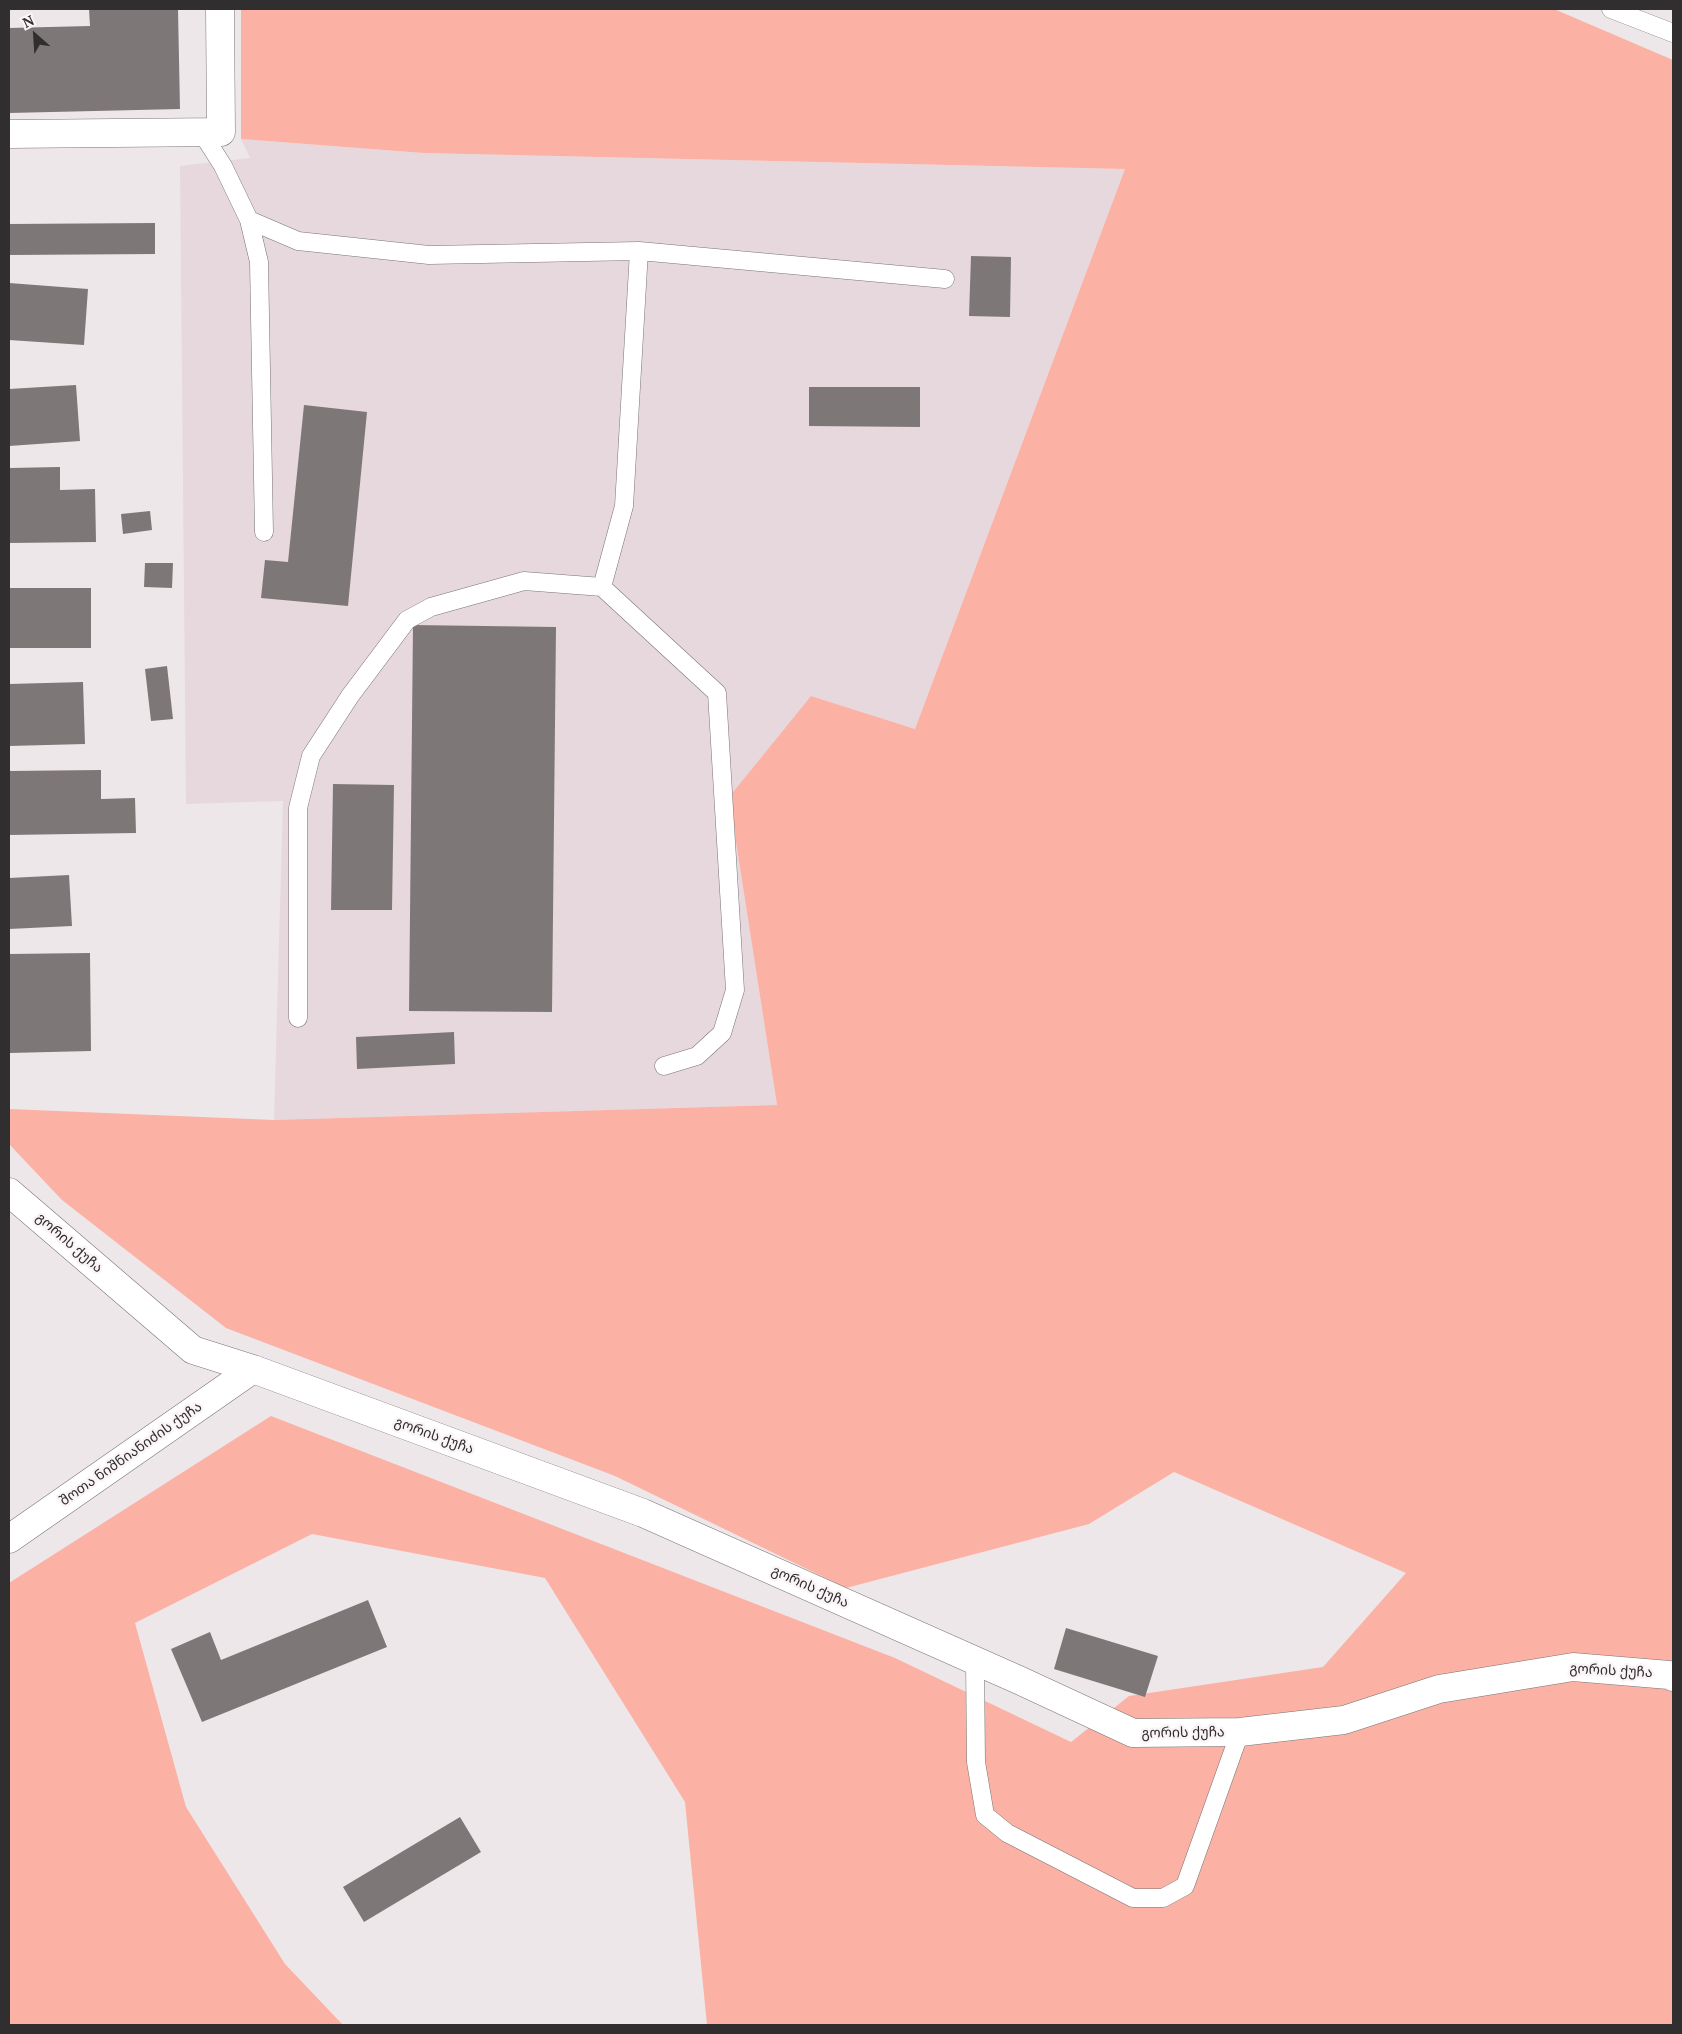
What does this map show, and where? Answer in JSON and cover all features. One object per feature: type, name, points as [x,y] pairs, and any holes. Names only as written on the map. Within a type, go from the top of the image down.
[{"type":"street","points":[[9,134],[221,132],[220,9]]},
{"type":"street","name":"გორის ქუჩა","points":[[9,1192],[193,1350],[253,1370],[643,1513],[1133,1733],[1240,1732],[1344,1720],[1439,1689],[1573,1667],[1669,1674],[1673,1677]]},
{"type":"street","name":"შოთა ნიშნიანიძის ქუჩა","points":[[9,1539],[253,1370]]},
{"type":"lane","points":[[1611,9],[1673,33]]},
{"type":"lane","points":[[202,133],[223,166],[249,220],[259,262],[264,532]]},
{"type":"lane","points":[[249,220],[298,242],[429,255],[639,251],[945,279]]},
{"type":"lane","points":[[602,587],[624,506],[639,251]]},
{"type":"lane","points":[[298,1018],[298,808],[311,756],[377,658],[407,620],[431,607],[524,581],[602,587],[718,693],[735,990],[722,1033],[697,1056],[664,1066]]},
{"type":"lane","points":[[975,1661],[976,1762],[985,1815],[1007,1833],[1133,1898],[1163,1898],[1185,1886],[1240,1732]]},
{"type":"shaded area","points":[[241,9],[1554,9],[1673,60],[1673,2025],[707,2025],[685,1802],[545,1578],[312,1534],[135,1623],[186,1807],[285,1964],[343,2025],[9,2025],[9,1583],[271,1416],[895,1658],[1071,1742],[1129,1696],[1323,1667],[1406,1573],[1174,1472],[1089,1524],[846,1588],[615,1476],[226,1328],[62,1200],[9,1144],[9,1109],[274,1120],[777,1105],[729,797],[811,696],[915,729],[1125,169],[423,153],[241,139]]},
{"type":"shaded area","points":[[241,139],[423,153],[1125,169],[915,729],[811,696],[729,797],[777,1105],[274,1120],[283,801],[186,804],[180,166],[250,158]]},
{"type":"building","points":[[89,9],[178,9],[180,109],[9,113],[9,28],[90,26]]},
{"type":"building","points":[[155,223],[155,254],[9,255],[9,224]]},
{"type":"building","points":[[971,256],[1011,257],[1010,317],[969,316]]},
{"type":"building","points":[[9,283],[88,289],[84,345],[9,340]]},
{"type":"building","points":[[76,385],[80,441],[9,446],[9,389]]},
{"type":"building","points":[[809,387],[920,387],[920,427],[809,426]]},
{"type":"building","points":[[304,405],[367,412],[348,606],[261,598],[265,560],[288,562]]},
{"type":"building","points":[[60,467],[60,490],[95,489],[96,542],[9,543],[9,468]]},
{"type":"building","points":[[150,511],[152,530],[123,534],[121,514]]},
{"type":"building","points":[[145,563],[173,563],[172,588],[144,587]]},
{"type":"building","points":[[9,588],[91,588],[91,648],[9,648]]},
{"type":"building","points":[[413,625],[556,627],[552,1012],[409,1011]]},
{"type":"building","points":[[167,666],[173,719],[151,721],[145,669]]},
{"type":"building","points":[[83,682],[85,744],[9,746],[9,684]]},
{"type":"building","points":[[101,770],[101,799],[135,798],[136,833],[9,835],[9,771]]},
{"type":"building","points":[[333,784],[394,785],[392,910],[331,910]]},
{"type":"building","points":[[69,875],[72,926],[9,929],[9,878]]},
{"type":"building","points":[[90,953],[91,1051],[9,1053],[9,954]]},
{"type":"building","points":[[454,1032],[455,1064],[357,1069],[356,1037]]},
{"type":"building","points":[[368,1600],[387,1647],[202,1722],[171,1649],[210,1632],[221,1660]]},
{"type":"building","points":[[1066,1628],[1158,1656],[1145,1697],[1054,1669]]},
{"type":"building","points":[[460,1817],[481,1852],[364,1922],[343,1887]]}]
